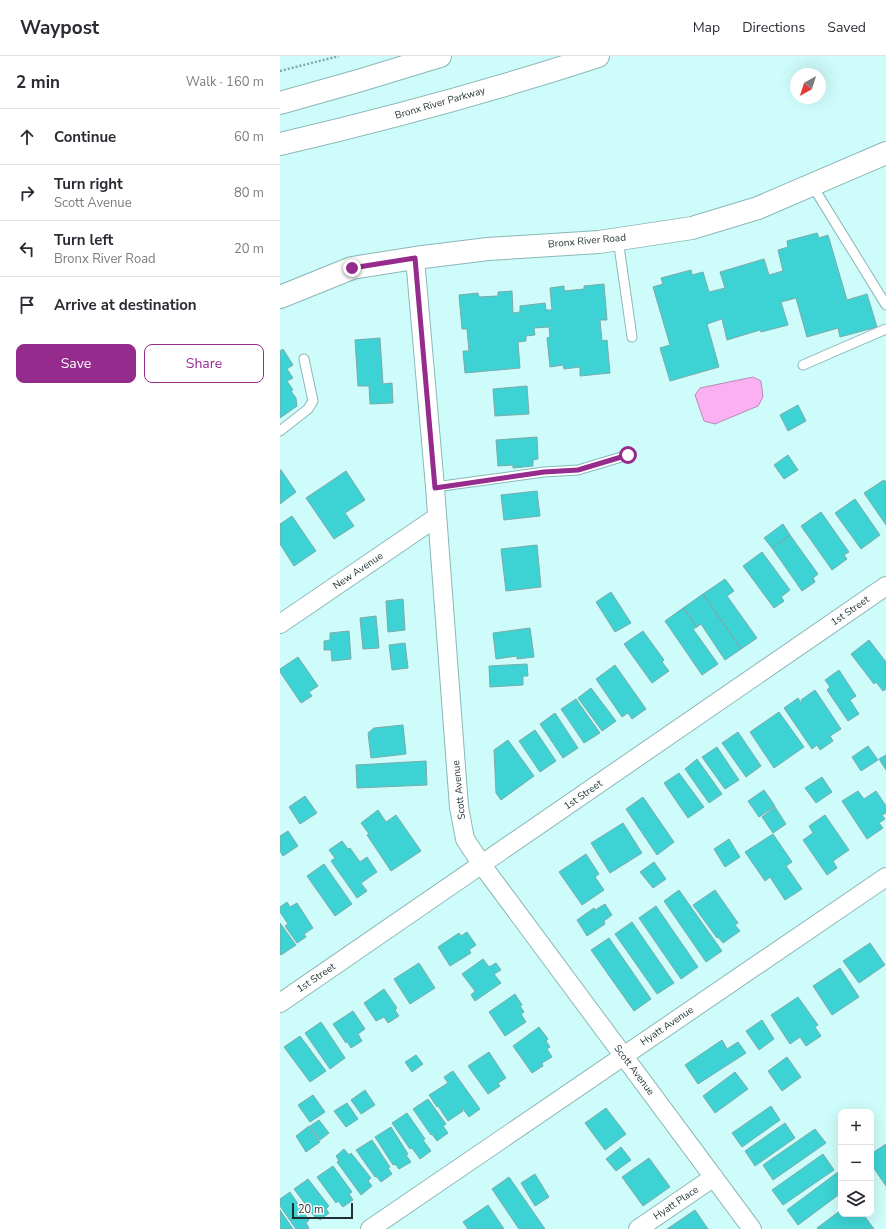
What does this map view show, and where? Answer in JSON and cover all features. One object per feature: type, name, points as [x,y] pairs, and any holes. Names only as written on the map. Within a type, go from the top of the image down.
[{"type":"main road","points":[[280,103],[440,56]]},
{"type":"main road","name":"Bronx River Parkway","points":[[280,144],[422,108],[598,56]]},
{"type":"main road","name":"Bronx River Road","points":[[280,297],[352,268],[415,258],[488,250],[599,242],[692,228],[758,208],[886,153]]},
{"type":"street","name":"Scott Avenue","points":[[415,258],[435,488],[459,807],[465,839],[482,865],[752,1229]]},
{"type":"street","name":"New Avenue","points":[[280,624],[437,518]]},
{"type":"street","name":"1st Street","points":[[280,1003],[886,586]]},
{"type":"street","name":"Hyatt Avenue","points":[[370,1229],[886,877]]},
{"type":"street","name":"Hyatt Place","points":[[638,1229],[714,1177]]},
{"type":"lane","points":[[812,185],[886,305]]},
{"type":"lane","points":[[618,239],[632,337]]},
{"type":"lane","points":[[803,365],[886,329]]},
{"type":"lane","points":[[280,431],[308,409],[313,401],[304,359]]},
{"type":"lane","points":[[435,488],[544,472],[578,470],[628,455]]},
{"type":"path","points":[[280,71],[339,56]]},
{"type":"shaded area","points":[[753,377],[761,381],[763,397],[758,406],[715,424],[704,421],[695,395],[700,388]]},
{"type":"building","points":[[817,233],[819,238],[828,235],[847,300],[867,294],[877,327],[840,337],[838,328],[807,337],[796,298],[781,302],[788,325],[761,332],[760,330],[727,340],[722,319],[707,324],[719,367],[670,381],[660,348],[670,345],[653,287],[663,284],[661,278],[691,270],[692,275],[703,272],[709,292],[725,288],[720,272],[764,259],[769,275],[783,271],[778,250],[788,247],[787,241]]},
{"type":"building","points":[[604,284],[607,320],[600,320],[602,341],[607,340],[610,373],[580,376],[580,367],[564,369],[563,365],[550,367],[547,338],[550,337],[549,327],[534,328],[535,335],[526,336],[526,341],[518,342],[520,368],[465,373],[463,351],[469,351],[467,329],[462,329],[459,295],[478,293],[479,297],[498,296],[498,292],[512,291],[513,313],[520,312],[520,306],[545,303],[546,310],[552,310],[550,288],[564,286],[564,291],[584,289],[584,286]]},
{"type":"building","points":[[380,338],[383,384],[392,383],[393,403],[370,404],[369,386],[358,386],[355,340]]},
{"type":"building","points":[[283,349],[293,365],[287,369],[293,378],[287,381],[293,390],[291,391],[296,398],[297,406],[280,418],[280,351]]},
{"type":"building","points":[[527,386],[529,414],[495,416],[493,389]]},
{"type":"building","points":[[798,405],[806,421],[788,431],[780,415]]},
{"type":"building","points":[[537,437],[538,459],[533,460],[533,466],[513,468],[513,465],[498,466],[496,440]]},
{"type":"building","points":[[788,455],[798,470],[784,479],[774,465]]},
{"type":"building","points":[[280,470],[296,492],[280,504]]},
{"type":"building","points":[[346,471],[365,500],[345,513],[354,526],[334,539],[306,498]]},
{"type":"building","points":[[884,480],[886,482],[886,525],[864,493]]},
{"type":"building","points":[[537,491],[540,516],[504,520],[501,495]]},
{"type":"building","points":[[855,499],[880,535],[861,549],[835,513]]},
{"type":"building","points":[[821,512],[849,552],[844,555],[847,559],[832,570],[801,526]]},
{"type":"building","points":[[292,516],[316,551],[294,566],[280,544],[280,524]]},
{"type":"building","points":[[783,524],[790,535],[772,548],[764,538]]},
{"type":"building","points":[[790,535],[818,574],[813,578],[815,582],[802,591],[772,548]]},
{"type":"building","points":[[537,545],[541,587],[506,591],[501,549]]},
{"type":"building","points":[[762,552],[790,590],[781,597],[784,601],[774,608],[743,566]]},
{"type":"building","points":[[725,579],[734,591],[727,596],[757,638],[741,649],[703,594]]},
{"type":"building","points":[[611,592],[631,623],[615,632],[596,602]]},
{"type":"building","points":[[703,594],[741,649],[725,660],[701,624],[697,627],[683,608]]},
{"type":"building","points":[[403,599],[405,630],[388,632],[386,601]]},
{"type":"building","points":[[683,608],[697,627],[693,629],[718,664],[702,675],[665,621]]},
{"type":"building","points":[[376,616],[379,648],[363,649],[360,618]]},
{"type":"building","points":[[530,628],[534,657],[517,659],[517,656],[496,659],[493,633]]},
{"type":"building","points":[[349,631],[351,659],[332,661],[331,650],[324,650],[324,641],[330,640],[330,633]]},
{"type":"building","points":[[643,631],[664,660],[662,662],[669,671],[652,683],[624,644]]},
{"type":"building","points":[[869,640],[886,662],[886,689],[883,691],[876,682],[874,684],[851,654]]},
{"type":"building","points":[[405,643],[408,668],[392,670],[389,645]]},
{"type":"building","points":[[298,657],[318,686],[309,692],[312,696],[301,703],[280,672],[280,669]]},
{"type":"building","points":[[527,664],[528,676],[523,676],[523,685],[490,687],[489,666]]},
{"type":"building","points":[[615,665],[646,709],[632,719],[628,713],[622,717],[596,679]]},
{"type":"building","points":[[839,670],[856,696],[850,700],[859,714],[848,721],[827,690],[830,687],[825,680]]},
{"type":"building","points":[[591,688],[616,721],[602,731],[578,698]]},
{"type":"building","points":[[815,690],[841,729],[830,736],[833,741],[820,750],[817,745],[812,749],[784,708],[798,698],[801,703],[801,700]]},
{"type":"building","points":[[576,699],[600,733],[584,743],[561,709]]},
{"type":"building","points":[[779,712],[804,747],[774,768],[750,732]]},
{"type":"building","points":[[555,713],[578,748],[563,758],[540,724]]},
{"type":"building","points":[[403,725],[406,754],[371,758],[368,733],[374,728]]},
{"type":"building","points":[[535,730],[556,761],[540,772],[519,741]]},
{"type":"building","points":[[738,732],[761,766],[746,777],[722,743]]},
{"type":"building","points":[[508,740],[534,776],[501,800],[496,793],[494,750]]},
{"type":"building","points":[[868,746],[878,760],[861,771],[852,757]]},
{"type":"building","points":[[717,747],[739,780],[725,789],[702,757]]},
{"type":"building","points":[[886,755],[886,770],[879,759]]},
{"type":"building","points":[[697,759],[722,794],[709,803],[685,769]]},
{"type":"building","points":[[426,761],[427,785],[357,788],[356,765]]},
{"type":"building","points":[[679,773],[704,807],[688,818],[664,783]]},
{"type":"building","points":[[822,777],[832,792],[816,803],[805,788]]},
{"type":"building","points":[[764,790],[775,806],[759,817],[748,801]]},
{"type":"building","points":[[858,791],[864,799],[876,791],[886,806],[886,813],[882,815],[885,819],[879,823],[883,828],[867,839],[842,801]]},
{"type":"building","points":[[305,796],[317,813],[300,824],[289,807]]},
{"type":"building","points":[[643,797],[674,842],[657,855],[626,809]]},
{"type":"building","points":[[775,807],[786,824],[773,833],[762,817]]},
{"type":"building","points":[[378,810],[386,822],[396,815],[421,851],[391,871],[367,835],[369,834],[361,823]]},
{"type":"building","points":[[825,815],[849,850],[833,861],[837,868],[827,875],[803,840],[813,833],[809,826]]},
{"type":"building","points":[[623,823],[642,853],[610,873],[591,843]]},
{"type":"building","points":[[288,831],[298,846],[283,856],[280,851],[280,836]]},
{"type":"building","points":[[773,834],[792,862],[786,866],[802,889],[785,900],[770,877],[765,881],[745,852]]},
{"type":"building","points":[[729,839],[740,857],[725,867],[714,849]]},
{"type":"building","points":[[342,841],[348,849],[350,848],[360,862],[367,857],[377,872],[361,883],[367,891],[357,898],[331,861],[335,858],[329,850]]},
{"type":"building","points":[[586,854],[599,874],[595,877],[604,890],[582,905],[559,872]]},
{"type":"building","points":[[654,862],[666,879],[653,888],[640,872]]},
{"type":"building","points":[[324,864],[352,904],[335,916],[307,876]]},
{"type":"building","points":[[679,890],[722,951],[706,962],[664,901]]},
{"type":"building","points":[[715,890],[738,923],[735,925],[740,931],[723,943],[718,937],[717,938],[693,905]]},
{"type":"building","points":[[287,902],[290,907],[297,903],[313,928],[304,934],[306,937],[297,943],[285,926],[288,924],[280,912],[280,907]]},
{"type":"building","points":[[605,904],[612,915],[604,921],[605,924],[587,936],[577,920],[594,908],[595,910]]},
{"type":"building","points":[[656,906],[698,967],[681,979],[639,918]]},
{"type":"building","points":[[632,922],[674,983],[657,994],[615,934]]},
{"type":"building","points":[[280,923],[296,945],[281,955],[280,954]]},
{"type":"building","points":[[467,932],[476,945],[469,950],[471,953],[450,966],[438,947],[459,933],[461,936]]},
{"type":"building","points":[[609,938],[651,999],[634,1011],[591,950]]},
{"type":"building","points":[[870,943],[885,965],[859,983],[843,961]]},
{"type":"building","points":[[483,959],[489,967],[496,963],[501,970],[494,974],[501,983],[475,1001],[471,995],[475,991],[462,974]]},
{"type":"building","points":[[419,963],[435,988],[410,1004],[394,979]]},
{"type":"building","points":[[840,968],[859,997],[832,1015],[813,986]]},
{"type":"building","points":[[384,989],[397,1008],[395,1010],[399,1016],[388,1023],[384,1017],[376,1021],[364,1003]]},
{"type":"building","points":[[515,994],[522,1005],[520,1006],[524,1012],[521,1014],[526,1022],[505,1036],[489,1012]]},
{"type":"building","points":[[798,997],[818,1025],[815,1027],[821,1036],[806,1046],[800,1037],[790,1044],[771,1015]]},
{"type":"building","points":[[353,1011],[365,1029],[358,1034],[362,1041],[351,1048],[333,1024]]},
{"type":"building","points":[[762,1020],[774,1039],[759,1050],[746,1031]]},
{"type":"building","points":[[321,1022],[345,1058],[330,1069],[305,1033]]},
{"type":"building","points":[[539,1027],[548,1039],[546,1041],[550,1047],[547,1049],[552,1057],[542,1063],[543,1066],[532,1073],[513,1046]]},
{"type":"building","points":[[300,1036],[326,1071],[310,1082],[284,1047]]},
{"type":"building","points":[[722,1040],[727,1049],[738,1042],[746,1053],[698,1084],[685,1065]]},
{"type":"building","points":[[489,1052],[506,1078],[498,1083],[500,1086],[488,1094],[468,1066]]},
{"type":"building","points":[[416,1055],[423,1064],[412,1072],[405,1062]]},
{"type":"building","points":[[787,1057],[801,1077],[782,1091],[768,1071]]},
{"type":"building","points":[[453,1071],[480,1109],[469,1117],[462,1108],[461,1109],[463,1111],[448,1121],[429,1095],[448,1083],[444,1077]]},
{"type":"building","points":[[735,1072],[748,1089],[715,1113],[703,1096]]},
{"type":"building","points":[[365,1090],[375,1105],[361,1114],[351,1100]]},
{"type":"building","points":[[313,1095],[325,1112],[310,1122],[298,1105]]},
{"type":"building","points":[[428,1099],[446,1124],[443,1126],[448,1133],[437,1141],[413,1109]]},
{"type":"building","points":[[347,1103],[358,1119],[346,1127],[334,1111]]},
{"type":"building","points":[[771,1106],[780,1120],[742,1147],[732,1133]]},
{"type":"building","points":[[606,1108],[626,1134],[605,1150],[585,1123]]},
{"type":"building","points":[[407,1113],[425,1139],[423,1140],[431,1151],[420,1159],[412,1148],[410,1149],[392,1123]]},
{"type":"building","points":[[319,1120],[329,1133],[320,1140],[310,1126]]},
{"type":"building","points":[[785,1123],[795,1138],[755,1166],[745,1151]]},
{"type":"building","points":[[309,1126],[320,1142],[306,1152],[296,1136]]},
{"type":"building","points":[[391,1127],[408,1154],[406,1155],[411,1162],[399,1169],[395,1164],[393,1165],[375,1137]]},
{"type":"building","points":[[815,1129],[826,1143],[773,1180],[763,1165]]},
{"type":"building","points":[[372,1140],[390,1167],[388,1168],[392,1174],[381,1182],[376,1176],[375,1177],[356,1150]]},
{"type":"building","points":[[886,1144],[886,1186],[874,1168],[874,1152]]},
{"type":"building","points":[[621,1147],[631,1160],[616,1171],[606,1159]]},
{"type":"building","points":[[344,1149],[349,1155],[351,1153],[371,1178],[368,1181],[372,1186],[361,1195],[337,1162],[339,1161],[336,1156]]},
{"type":"building","points":[[823,1154],[834,1170],[783,1205],[772,1190]]},
{"type":"building","points":[[649,1158],[670,1187],[643,1206],[622,1177]]},
{"type":"building","points":[[333,1166],[352,1192],[349,1194],[353,1200],[343,1207],[338,1201],[336,1203],[317,1177]]},
{"type":"building","points":[[838,1172],[838,1195],[798,1225],[787,1210]]},
{"type":"building","points":[[535,1174],[549,1197],[535,1206],[521,1183]]},
{"type":"building","points":[[509,1177],[545,1229],[519,1229],[492,1189]]},
{"type":"building","points":[[308,1179],[329,1206],[326,1209],[329,1213],[320,1220],[317,1216],[315,1217],[294,1189]]},
{"type":"building","points":[[290,1192],[309,1220],[306,1223],[309,1228],[308,1229],[296,1229],[280,1206],[280,1199]]},
{"type":"building","points":[[488,1205],[504,1229],[468,1229],[463,1222]]},
{"type":"building","points":[[280,1210],[293,1229],[280,1229]]},
{"type":"building","points":[[695,1210],[708,1229],[667,1229]]},
{"type":"building","points":[[838,1212],[838,1217],[865,1217],[874,1229],[818,1229],[817,1228]]},
{"type":"route","points":[[352,268],[415,258],[435,488],[544,472],[578,470],[628,455]]}]
